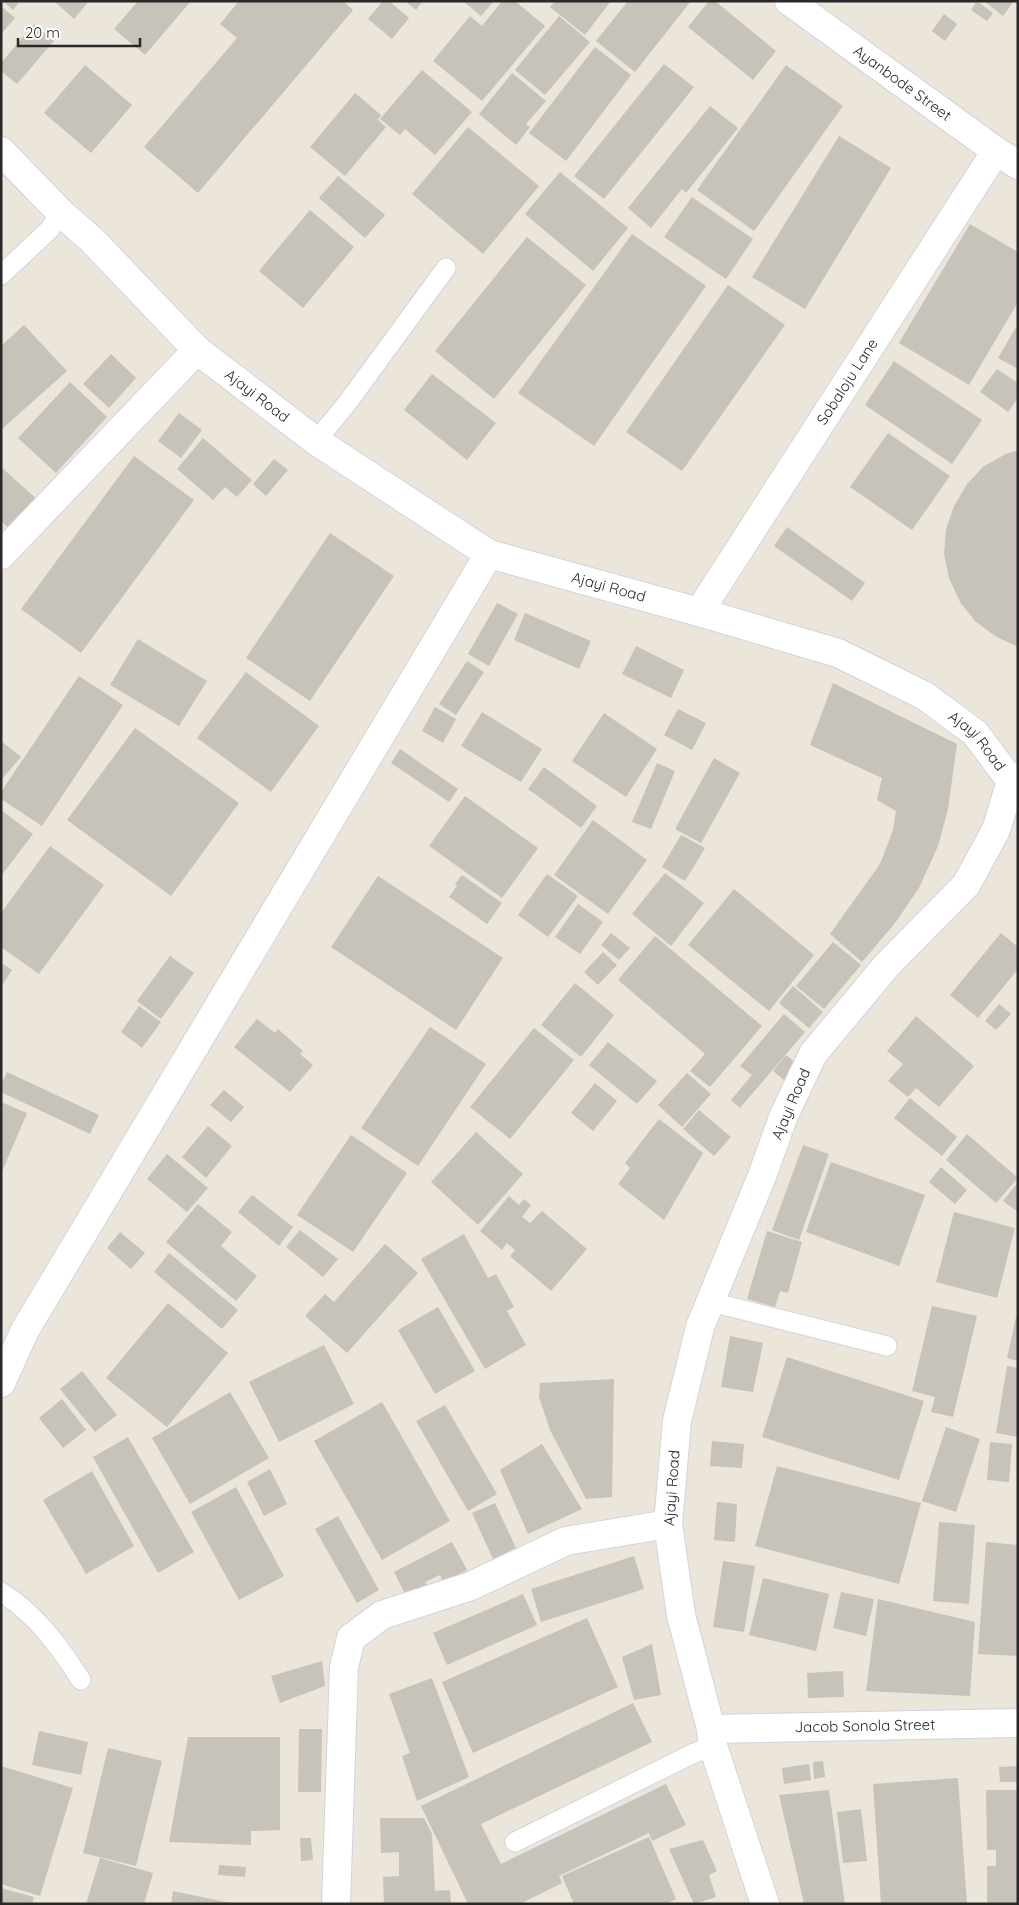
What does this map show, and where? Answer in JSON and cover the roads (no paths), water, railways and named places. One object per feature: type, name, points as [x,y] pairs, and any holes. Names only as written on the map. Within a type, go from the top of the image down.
[{"type":"street","name":"Ayanbode Street","points":[[789,1],[1007,158]]},
{"type":"street","name":"Ajayi Road","points":[[1,151],[60,213],[92,240],[197,350],[316,441],[488,554],[699,612],[838,654],[924,696],[975,733],[1014,780],[996,830],[966,885],[887,965],[813,1054],[784,1114],[762,1176],[700,1327],[677,1421],[668,1524],[681,1615],[712,1738],[765,1904]]},
{"type":"street","name":"Sobaloju Lane","points":[[699,612],[1007,158]]},
{"type":"street","points":[[1,555],[197,350]]},
{"type":"street","points":[[1,1383],[25,1330],[488,554]]},
{"type":"street","points":[[336,1904],[344,1667],[351,1638],[382,1615],[471,1586],[566,1541],[668,1524]]},
{"type":"street","name":"Jacob Sonola Street","points":[[712,1738],[1018,1723]]},
{"type":"lane","points":[[1,275],[49,230],[60,213]]},
{"type":"lane","points":[[316,441],[348,402],[446,268]]},
{"type":"lane","points":[[711,1302],[887,1346]]},
{"type":"lane","points":[[1,1592],[18,1603],[59,1646],[81,1680]]},
{"type":"lane","points":[[515,1842],[692,1754],[712,1738]]}]
